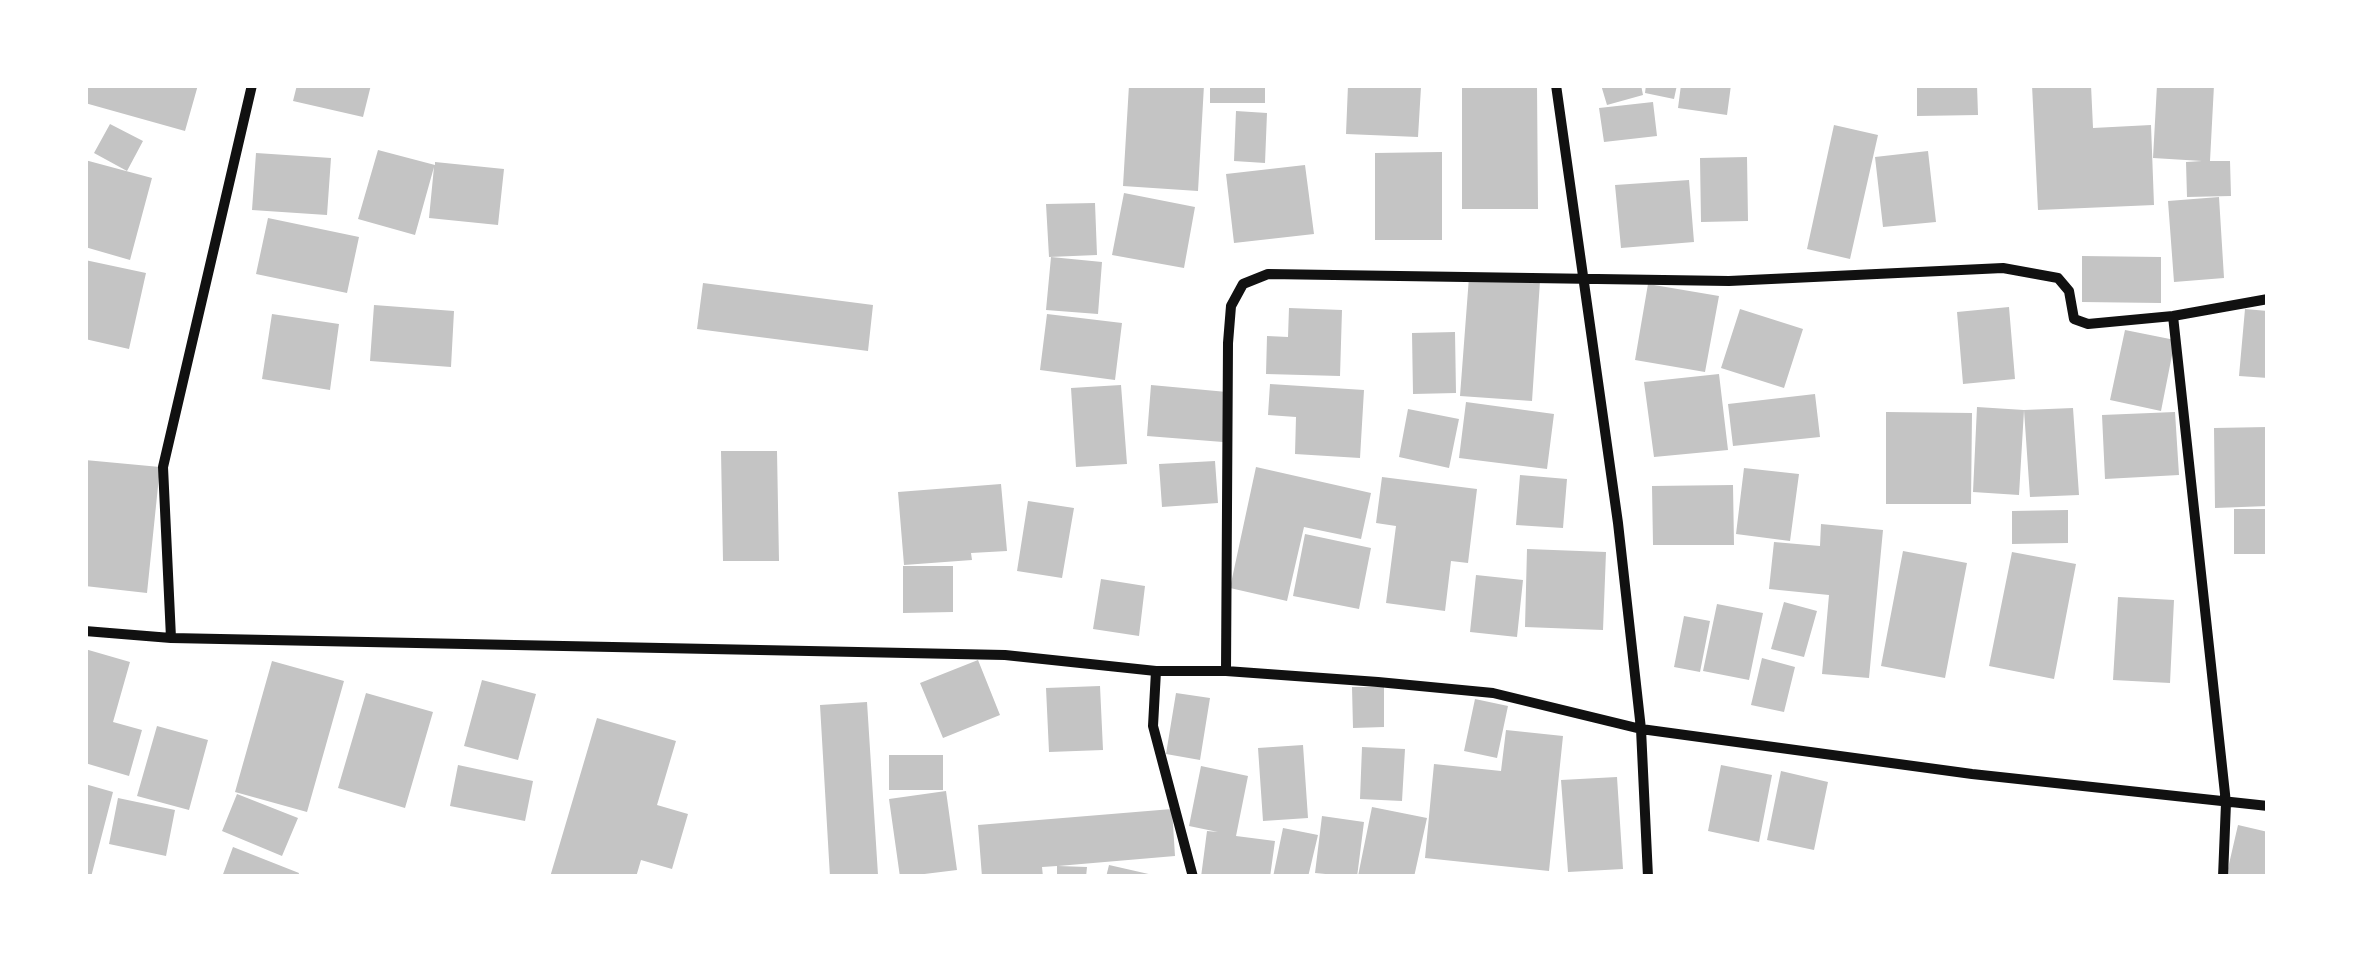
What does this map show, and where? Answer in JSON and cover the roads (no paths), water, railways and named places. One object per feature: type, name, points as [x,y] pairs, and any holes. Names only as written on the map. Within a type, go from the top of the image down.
[{"type":"street","points":[[171,638],[162,466],[252,85]]},
{"type":"street","points":[[1556,85],[1618,523],[1641,729],[1648,877]]},
{"type":"street","points":[[1226,671],[1231,306],[1242,284],[1268,274],[1729,281],[2003,268],[2058,278],[2070,291],[2071,312],[2080,322],[2173,316],[2268,299]]},
{"type":"street","points":[[2173,316],[2226,803],[2223,877]]},
{"type":"street","points":[[85,631],[171,638],[1005,655],[1156,671],[1226,671],[1493,693],[1641,729],[1972,774],[2268,806]]},
{"type":"street","points":[[1156,671],[1153,726],[1194,877]]}]
